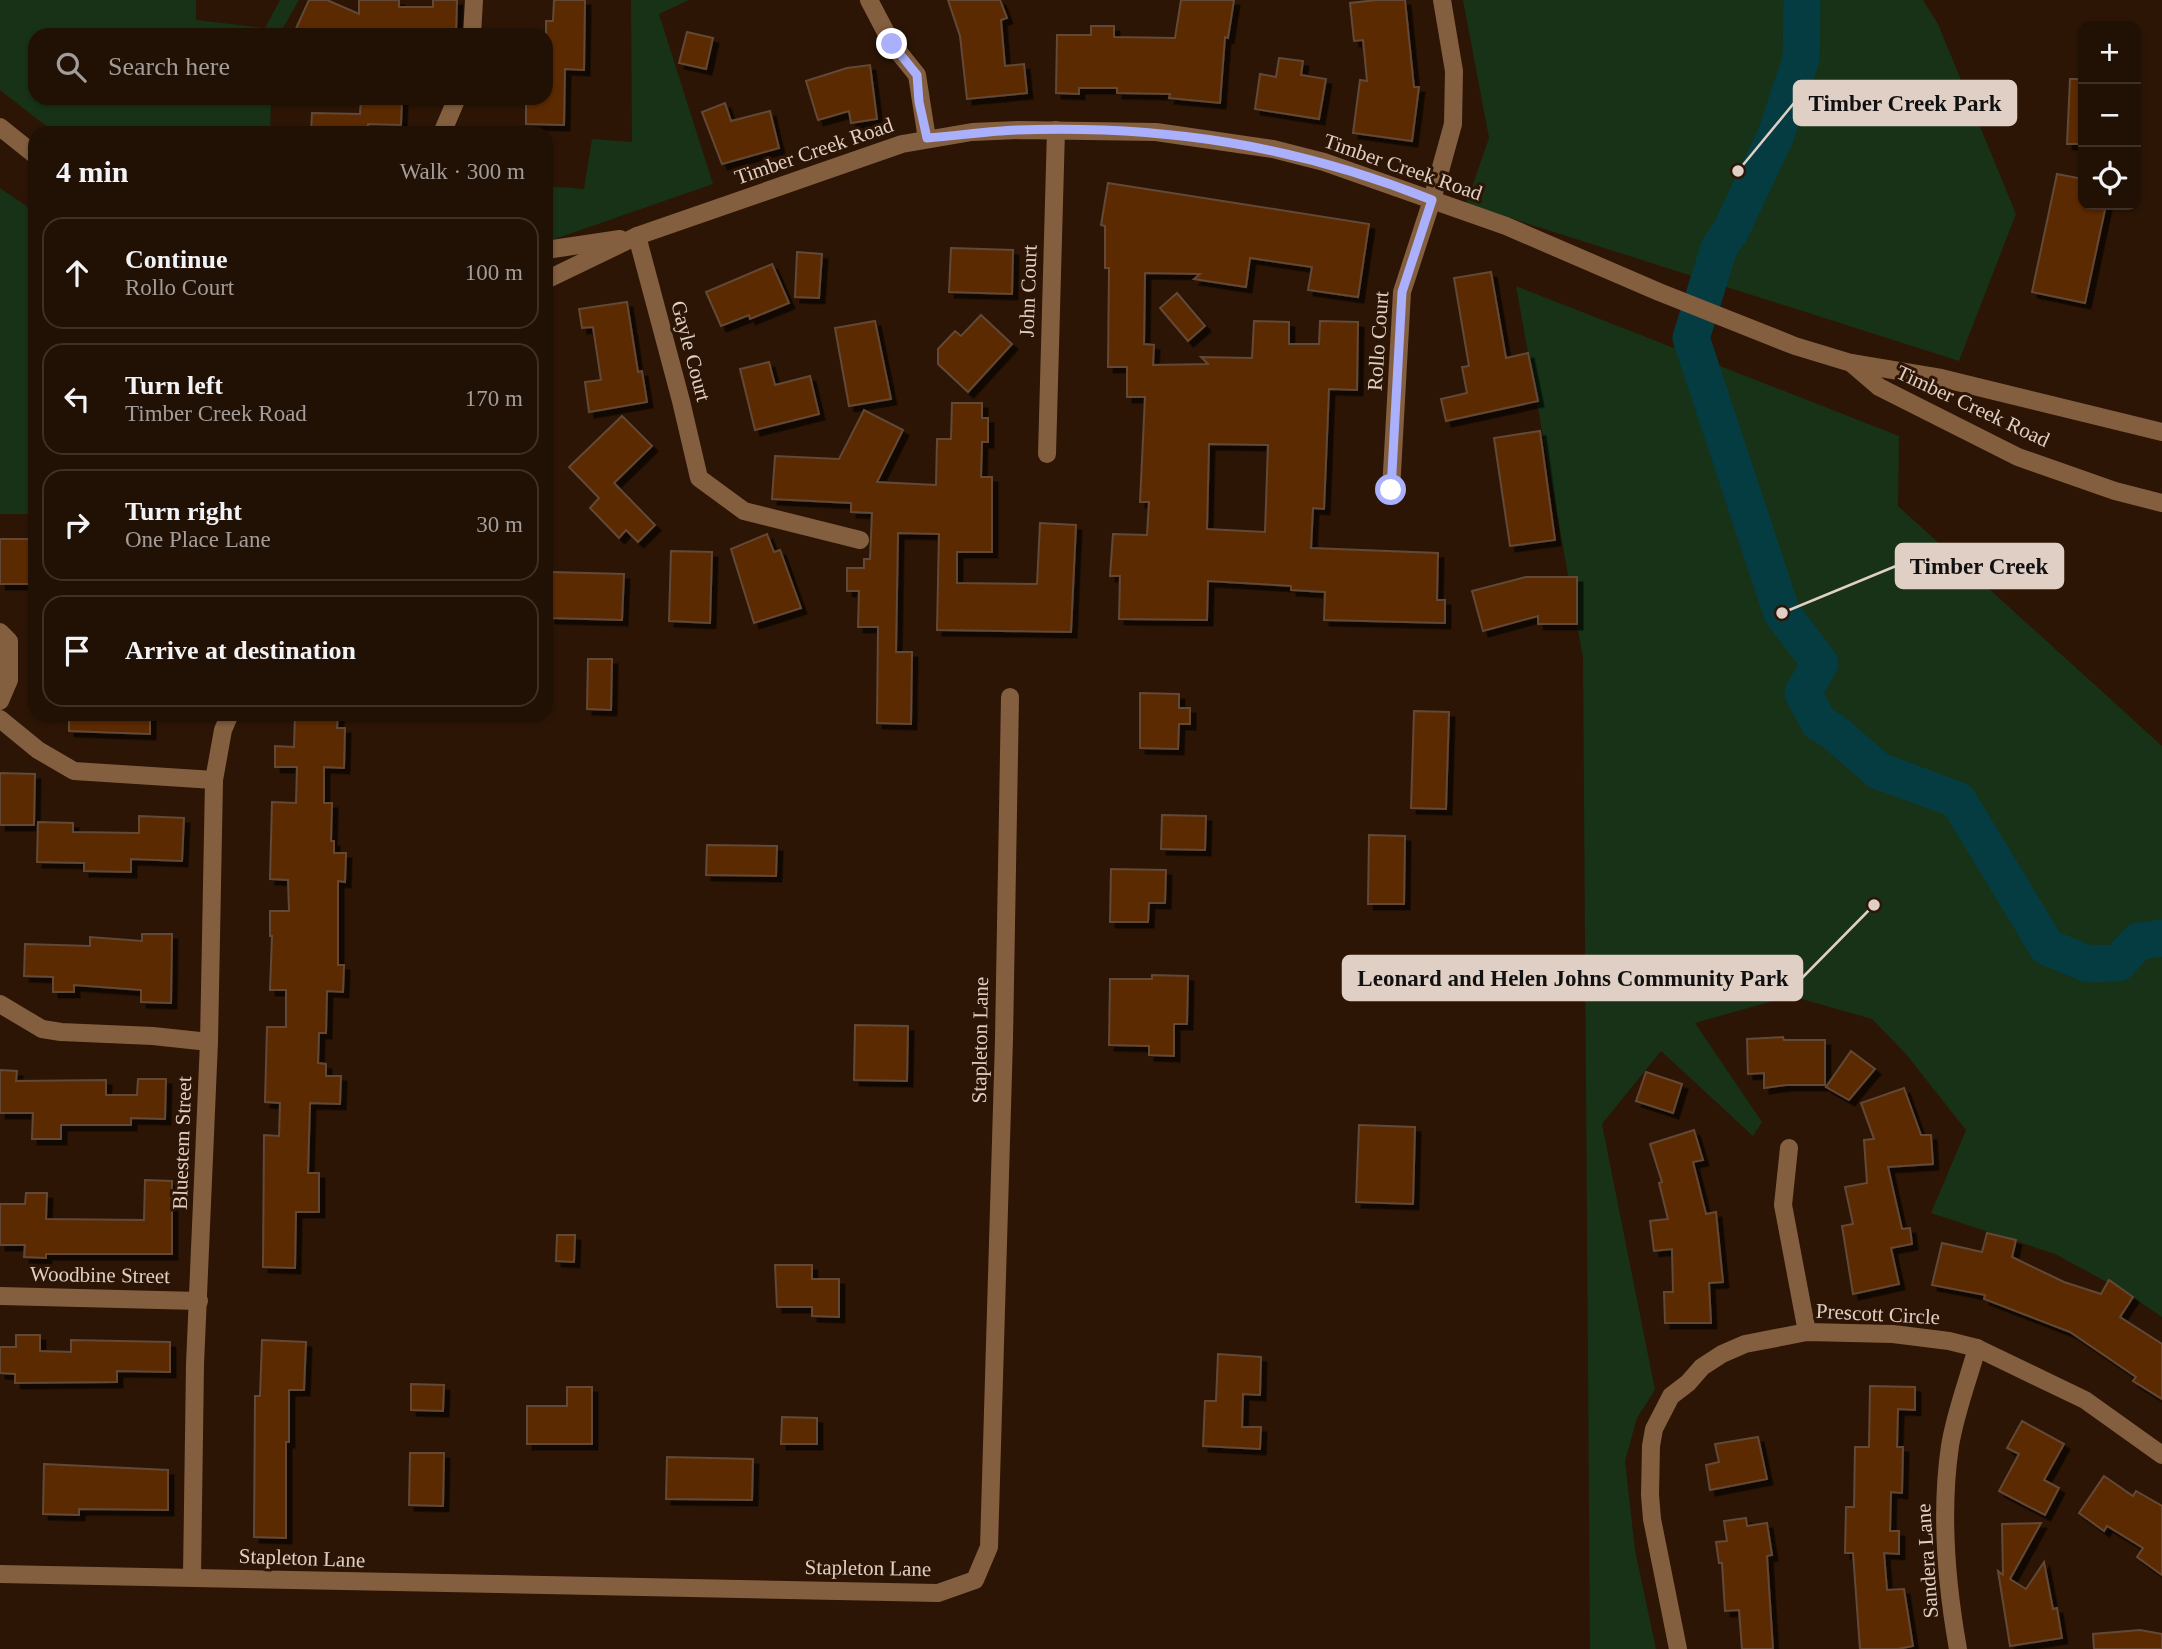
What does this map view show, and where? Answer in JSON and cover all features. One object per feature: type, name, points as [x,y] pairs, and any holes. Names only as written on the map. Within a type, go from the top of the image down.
[{"type":"street","points":[[472,28],[474,0]]},
{"type":"street","points":[[869,0],[892,44],[917,75],[919,102],[927,138]]},
{"type":"street","name":"Rollo Court","points":[[1391,490],[1402,292],[1453,124],[1454,71],[1442,0]]},
{"type":"street","points":[[445,126],[454,105]]},
{"type":"street","points":[[0,127],[28,149]]},
{"type":"street","name":"John Court","points":[[1047,454],[1056,131]]},
{"type":"street","name":"Timber Creek Road","points":[[553,277],[637,236],[902,144],[927,138],[972,132],[1156,132],[1273,149],[1324,162],[1506,226],[1795,346],[1852,363],[1941,378],[2162,432]]},
{"type":"street","name":"Timber Creek Road","points":[[553,249],[637,236]]},
{"type":"street","name":"Gayle Court","points":[[637,236],[699,478],[744,511],[860,540]]},
{"type":"street","name":"Timber Creek Road","points":[[1852,363],[1879,387],[2018,457],[2115,491],[2162,503]]},
{"type":"street","points":[[0,632],[9,641],[9,680],[0,701]]},
{"type":"street","name":"Stapleton Lane","points":[[0,1574],[938,1592],[975,1580],[989,1547],[1004,1039],[1010,697]]},
{"type":"street","points":[[0,719],[38,750],[74,771],[214,780]]},
{"type":"street","name":"Bluestem Street","points":[[192,1576],[195,1364],[209,1042],[214,780],[227,721]]},
{"type":"street","points":[[0,1004],[42,1029],[209,1042]]},
{"type":"street","points":[[1788,1148],[1783,1205],[1807,1332]]},
{"type":"street","name":"Woodbine Street","points":[[0,1296],[199,1301]]},
{"type":"street","name":"Prescott Circle","points":[[1678,1649],[1652,1519],[1650,1483],[1654,1429],[1671,1396],[1703,1367],[1722,1354],[1745,1344],[1807,1332],[1893,1334],[1949,1341],[1977,1348],[2085,1400],[2162,1455]]},
{"type":"street","name":"Sandera Lane","points":[[1958,1649],[1950,1604],[1943,1514],[1950,1444],[1977,1348]]},
{"type":"green space","points":[[0,0],[196,0],[196,20],[265,28],[28,28],[28,105],[271,105],[270,126],[46,126],[0,90]]},
{"type":"green space","points":[[280,0],[299,0],[283,28],[265,28]]},
{"type":"green space","points":[[631,0],[689,0],[659,14],[713,184],[553,240],[553,187],[584,189],[592,139],[632,142]]},
{"type":"green space","points":[[1463,0],[1923,0],[1938,24],[2016,214],[1959,361],[1466,204],[1489,138]]},
{"type":"green space","points":[[0,188],[28,207],[28,514],[0,514]]},
{"type":"green space","points":[[1516,286],[1899,436],[1898,506],[2162,746],[2162,1317],[2127,1293],[2055,1254],[1931,1213],[1966,1130],[1905,1053],[1872,1019],[1791,996],[1695,1023],[1762,1122],[1753,1136],[1661,1051],[1602,1124],[1655,1390],[1637,1418],[1625,1461],[1635,1550],[1656,1649],[1590,1649],[1583,658]]},
{"type":"building","points":[[309,0],[327,0],[359,14],[359,0],[399,0],[399,7],[433,7],[433,0],[457,0],[456,28],[296,28]]},
{"type":"building","points":[[554,0],[585,0],[584,70],[565,69],[564,125],[526,124],[526,105],[553,105],[553,28],[546,28],[546,21],[553,21]]},
{"type":"building","points":[[948,0],[1000,0],[1007,18],[1001,20],[1005,66],[1024,64],[1027,93],[967,99],[960,36]]},
{"type":"building","points":[[1181,0],[1234,0],[1228,38],[1225,37],[1220,103],[1169,98],[1170,94],[1117,93],[1117,88],[1079,88],[1079,94],[1056,93],[1057,35],[1091,35],[1091,26],[1114,26],[1114,37],[1175,38]]},
{"type":"building","points":[[1405,0],[1414,87],[1419,87],[1412,141],[1353,133],[1360,80],[1367,81],[1363,40],[1354,41],[1350,3]]},
{"type":"building","points":[[687,32],[713,38],[706,69],[679,63]]},
{"type":"building","points":[[1279,58],[1303,61],[1301,75],[1326,79],[1319,119],[1255,109],[1260,74],[1276,77]]},
{"type":"building","points":[[870,65],[877,119],[851,123],[849,111],[818,120],[806,81],[847,68]]},
{"type":"building","points":[[2070,79],[2078,79],[2078,144],[2067,144]]},
{"type":"building","points":[[725,103],[731,121],[770,111],[779,148],[722,164],[702,112]]},
{"type":"building","points":[[361,105],[402,105],[401,125],[311,126],[312,113],[360,114]]},
{"type":"building","points":[[2057,174],[2078,178],[2078,210],[2105,210],[2085,303],[2032,292]]},
{"type":"building","points":[[1108,183],[1369,224],[1358,297],[1308,290],[1312,267],[1250,258],[1246,287],[1194,279],[1200,274],[1145,273],[1144,344],[1154,345],[1153,365],[1208,364],[1201,357],[1252,358],[1254,321],[1289,322],[1289,344],[1319,344],[1320,321],[1358,322],[1357,390],[1329,389],[1324,509],[1313,508],[1311,548],[1438,553],[1437,600],[1445,600],[1445,623],[1324,620],[1325,592],[1291,590],[1291,586],[1208,581],[1207,620],[1119,619],[1120,576],[1110,576],[1113,534],[1147,535],[1149,502],[1140,502],[1145,397],[1127,397],[1127,367],[1108,367],[1109,268],[1105,268],[1105,226],[1101,225]],"holes":[[[1209,444],[1268,445],[1265,532],[1207,529]]]},
{"type":"building","points":[[951,248],[1013,250],[1012,294],[949,292]]},
{"type":"building","points":[[797,252],[822,254],[819,298],[795,297]]},
{"type":"building","points":[[772,264],[789,303],[750,319],[749,315],[721,326],[706,292]]},
{"type":"building","points":[[1491,272],[1506,358],[1528,353],[1538,401],[1446,421],[1441,399],[1467,393],[1462,367],[1469,366],[1454,278]]},
{"type":"building","points":[[1177,293],[1205,326],[1188,341],[1160,308]]},
{"type":"building","points":[[627,302],[638,372],[642,371],[647,402],[589,412],[585,382],[601,380],[593,327],[582,328],[579,309]]},
{"type":"building","points":[[981,315],[1012,344],[968,392],[938,364],[938,349],[955,331],[961,336]]},
{"type":"building","points":[[875,321],[891,399],[849,406],[835,328]]},
{"type":"building","points":[[769,362],[775,385],[810,376],[819,414],[755,430],[740,369]]},
{"type":"building","points":[[952,403],[982,403],[982,418],[988,418],[988,442],[982,442],[981,477],[992,477],[992,552],[957,552],[957,583],[1037,584],[1040,523],[1076,525],[1071,632],[937,630],[939,534],[898,533],[896,652],[912,652],[911,724],[877,723],[878,627],[858,627],[859,591],[847,591],[847,568],[864,568],[864,559],[870,559],[872,513],[851,512],[851,503],[772,499],[775,456],[839,459],[864,410],[903,430],[877,482],[936,485],[937,439],[951,439]]},
{"type":"building","points":[[622,416],[652,446],[614,483],[655,525],[638,542],[626,530],[619,538],[590,508],[599,498],[569,467]]},
{"type":"building","points":[[1540,431],[1555,540],[1510,546],[1494,438]]},
{"type":"building","points":[[767,534],[774,552],[780,550],[801,608],[754,623],[731,549]]},
{"type":"building","points":[[0,539],[28,539],[28,584],[0,584]]},
{"type":"building","points":[[671,551],[712,552],[710,623],[669,621]]},
{"type":"building","points":[[553,572],[624,574],[622,620],[553,618]]},
{"type":"building","points":[[1526,577],[1577,577],[1577,624],[1538,624],[1538,616],[1483,631],[1472,591]]},
{"type":"building","points":[[588,659],[612,659],[611,710],[587,709]]},
{"type":"building","points":[[1140,693],[1179,694],[1179,708],[1190,708],[1190,724],[1179,724],[1178,749],[1140,748]]},
{"type":"building","points":[[1414,711],[1449,712],[1446,809],[1411,808]]},
{"type":"building","points":[[69,721],[150,721],[150,734],[69,731]]},
{"type":"building","points":[[295,721],[338,721],[337,728],[345,728],[344,768],[324,767],[324,803],[332,803],[331,841],[334,841],[334,853],[346,853],[345,882],[338,881],[338,965],[344,965],[343,992],[327,991],[326,1033],[319,1033],[318,1063],[326,1064],[326,1076],[341,1076],[340,1104],[310,1103],[308,1173],[319,1173],[319,1212],[296,1212],[295,1268],[263,1267],[264,1135],[279,1136],[280,1103],[265,1102],[267,1027],[286,1027],[286,990],[270,990],[270,911],[289,911],[288,880],[270,879],[272,802],[296,803],[297,767],[275,767],[275,746],[294,747]]},
{"type":"building","points":[[0,773],[35,774],[34,825],[0,825]]},
{"type":"building","points":[[1162,815],[1206,816],[1205,850],[1161,849]]},
{"type":"building","points":[[139,816],[184,818],[182,861],[131,859],[131,872],[84,871],[84,863],[37,862],[38,822],[73,823],[73,832],[139,833]]},
{"type":"building","points":[[1369,835],[1405,836],[1404,904],[1368,904]]},
{"type":"building","points":[[707,845],[777,846],[776,876],[706,875]]},
{"type":"building","points":[[1111,869],[1166,870],[1165,903],[1149,903],[1148,922],[1110,922]]},
{"type":"building","points":[[142,934],[172,934],[171,1003],[141,1002],[141,990],[74,985],[74,992],[53,992],[53,977],[24,976],[25,944],[90,946],[90,937],[142,941]]},
{"type":"building","points":[[1152,975],[1188,976],[1187,1024],[1174,1024],[1174,1056],[1149,1055],[1149,1046],[1109,1045],[1110,979],[1152,979]]},
{"type":"building","points":[[855,1025],[908,1026],[907,1081],[854,1080]]},
{"type":"building","points":[[1783,1037],[1784,1040],[1825,1040],[1825,1085],[1764,1088],[1764,1073],[1748,1074],[1747,1039]]},
{"type":"building","points":[[1851,1051],[1875,1069],[1849,1100],[1826,1087]]},
{"type":"building","points":[[0,1070],[17,1071],[16,1081],[106,1080],[106,1095],[137,1095],[138,1079],[166,1079],[165,1119],[131,1118],[131,1125],[61,1125],[61,1139],[32,1139],[33,1113],[0,1113]]},
{"type":"building","points":[[1646,1072],[1682,1084],[1673,1113],[1636,1101]]},
{"type":"building","points":[[1904,1088],[1921,1135],[1931,1135],[1933,1164],[1888,1167],[1902,1229],[1910,1228],[1912,1244],[1891,1248],[1899,1284],[1853,1294],[1842,1226],[1853,1224],[1845,1187],[1867,1183],[1864,1140],[1874,1139],[1861,1103]]},
{"type":"building","points":[[1359,1125],[1415,1127],[1413,1204],[1356,1202]]},
{"type":"building","points":[[1694,1130],[1703,1160],[1693,1162],[1706,1214],[1716,1212],[1723,1282],[1709,1283],[1711,1323],[1665,1323],[1664,1292],[1673,1292],[1672,1249],[1654,1251],[1650,1221],[1668,1219],[1659,1183],[1662,1182],[1650,1144]]},
{"type":"building","points":[[145,1180],[172,1181],[172,1254],[46,1254],[46,1258],[24,1257],[25,1245],[0,1245],[0,1204],[25,1204],[26,1193],[47,1193],[46,1219],[144,1220]]},
{"type":"building","points":[[1987,1233],[2016,1240],[2012,1257],[2064,1282],[2101,1294],[2109,1280],[2133,1297],[2120,1317],[2162,1344],[2162,1399],[2133,1381],[2136,1377],[2070,1332],[1984,1299],[1985,1295],[1932,1285],[1942,1243],[1982,1252]]},
{"type":"building","points":[[557,1235],[575,1235],[574,1262],[556,1261]]},
{"type":"building","points":[[775,1265],[812,1265],[812,1279],[839,1279],[839,1317],[812,1316],[812,1307],[777,1307]]},
{"type":"building","points":[[16,1335],[40,1335],[40,1351],[71,1352],[71,1340],[170,1342],[170,1372],[117,1371],[117,1382],[15,1383],[15,1374],[0,1373],[0,1347],[16,1347]]},
{"type":"building","points":[[262,1340],[306,1342],[304,1390],[289,1390],[286,1538],[254,1537],[255,1396],[260,1396]]},
{"type":"building","points":[[1218,1354],[1261,1357],[1260,1395],[1243,1394],[1242,1427],[1261,1427],[1260,1449],[1203,1446],[1205,1401],[1216,1401]]},
{"type":"building","points":[[411,1384],[444,1385],[443,1411],[411,1410]]},
{"type":"building","points":[[1870,1386],[1915,1387],[1915,1410],[1898,1409],[1897,1447],[1903,1447],[1902,1493],[1891,1492],[1890,1531],[1899,1531],[1899,1554],[1884,1553],[1887,1590],[1904,1589],[1913,1646],[1898,1649],[1860,1649],[1853,1553],[1845,1553],[1846,1507],[1854,1507],[1855,1447],[1869,1447]]},
{"type":"building","points":[[567,1387],[592,1387],[592,1444],[527,1444],[527,1406],[567,1406]]},
{"type":"building","points":[[782,1417],[817,1418],[817,1444],[781,1444]]},
{"type":"building","points":[[2022,1421],[2064,1444],[2044,1480],[2059,1488],[2045,1515],[1999,1491],[2019,1454],[2007,1448]]},
{"type":"building","points":[[1758,1437],[1767,1479],[1710,1490],[1706,1465],[1719,1462],[1715,1444]]},
{"type":"building","points":[[410,1453],[444,1453],[443,1506],[409,1505]]},
{"type":"building","points":[[667,1457],[753,1459],[752,1500],[666,1499]]},
{"type":"building","points":[[44,1464],[168,1470],[168,1510],[79,1509],[79,1515],[43,1514]]},
{"type":"building","points":[[2104,1476],[2133,1496],[2136,1491],[2162,1506],[2162,1575],[2137,1557],[2143,1548],[2107,1526],[2104,1531],[2079,1513]]},
{"type":"building","points":[[1746,1518],[1747,1526],[1767,1523],[1772,1555],[1767,1556],[1773,1649],[1742,1649],[1739,1610],[1725,1611],[1722,1563],[1719,1563],[1716,1542],[1727,1541],[1724,1521]]},
{"type":"building","points":[[2041,1523],[2010,1579],[2026,1589],[2044,1562],[2062,1638],[2010,1646],[1998,1571],[2003,1575],[2002,1524]]},
{"type":"building","points":[[2140,1630],[2162,1634],[2162,1649],[2094,1649],[2093,1634]]},
{"type":"waterway","points":[[1802,0],[1801,59],[1775,137],[1731,230],[1719,248],[1691,338],[1782,613],[1820,663],[1803,693],[1819,723],[1834,732],[1879,771],[1958,800],[2047,947],[2088,964],[2118,963],[2139,941],[2162,938]]},
{"type":"place","name":"Timber Creek Park","points":[[1738,171]]},
{"type":"place","name":"Timber Creek","points":[[1782,613]]},
{"type":"place","name":"Leonard and Helen Johns Community Park","points":[[1874,905]]},
{"type":"route","points":[[892,44],[917,75],[919,102],[927,138],[1019,130],[1156,132],[1273,149],[1324,162],[1432,200],[1402,292],[1391,490]]}]
